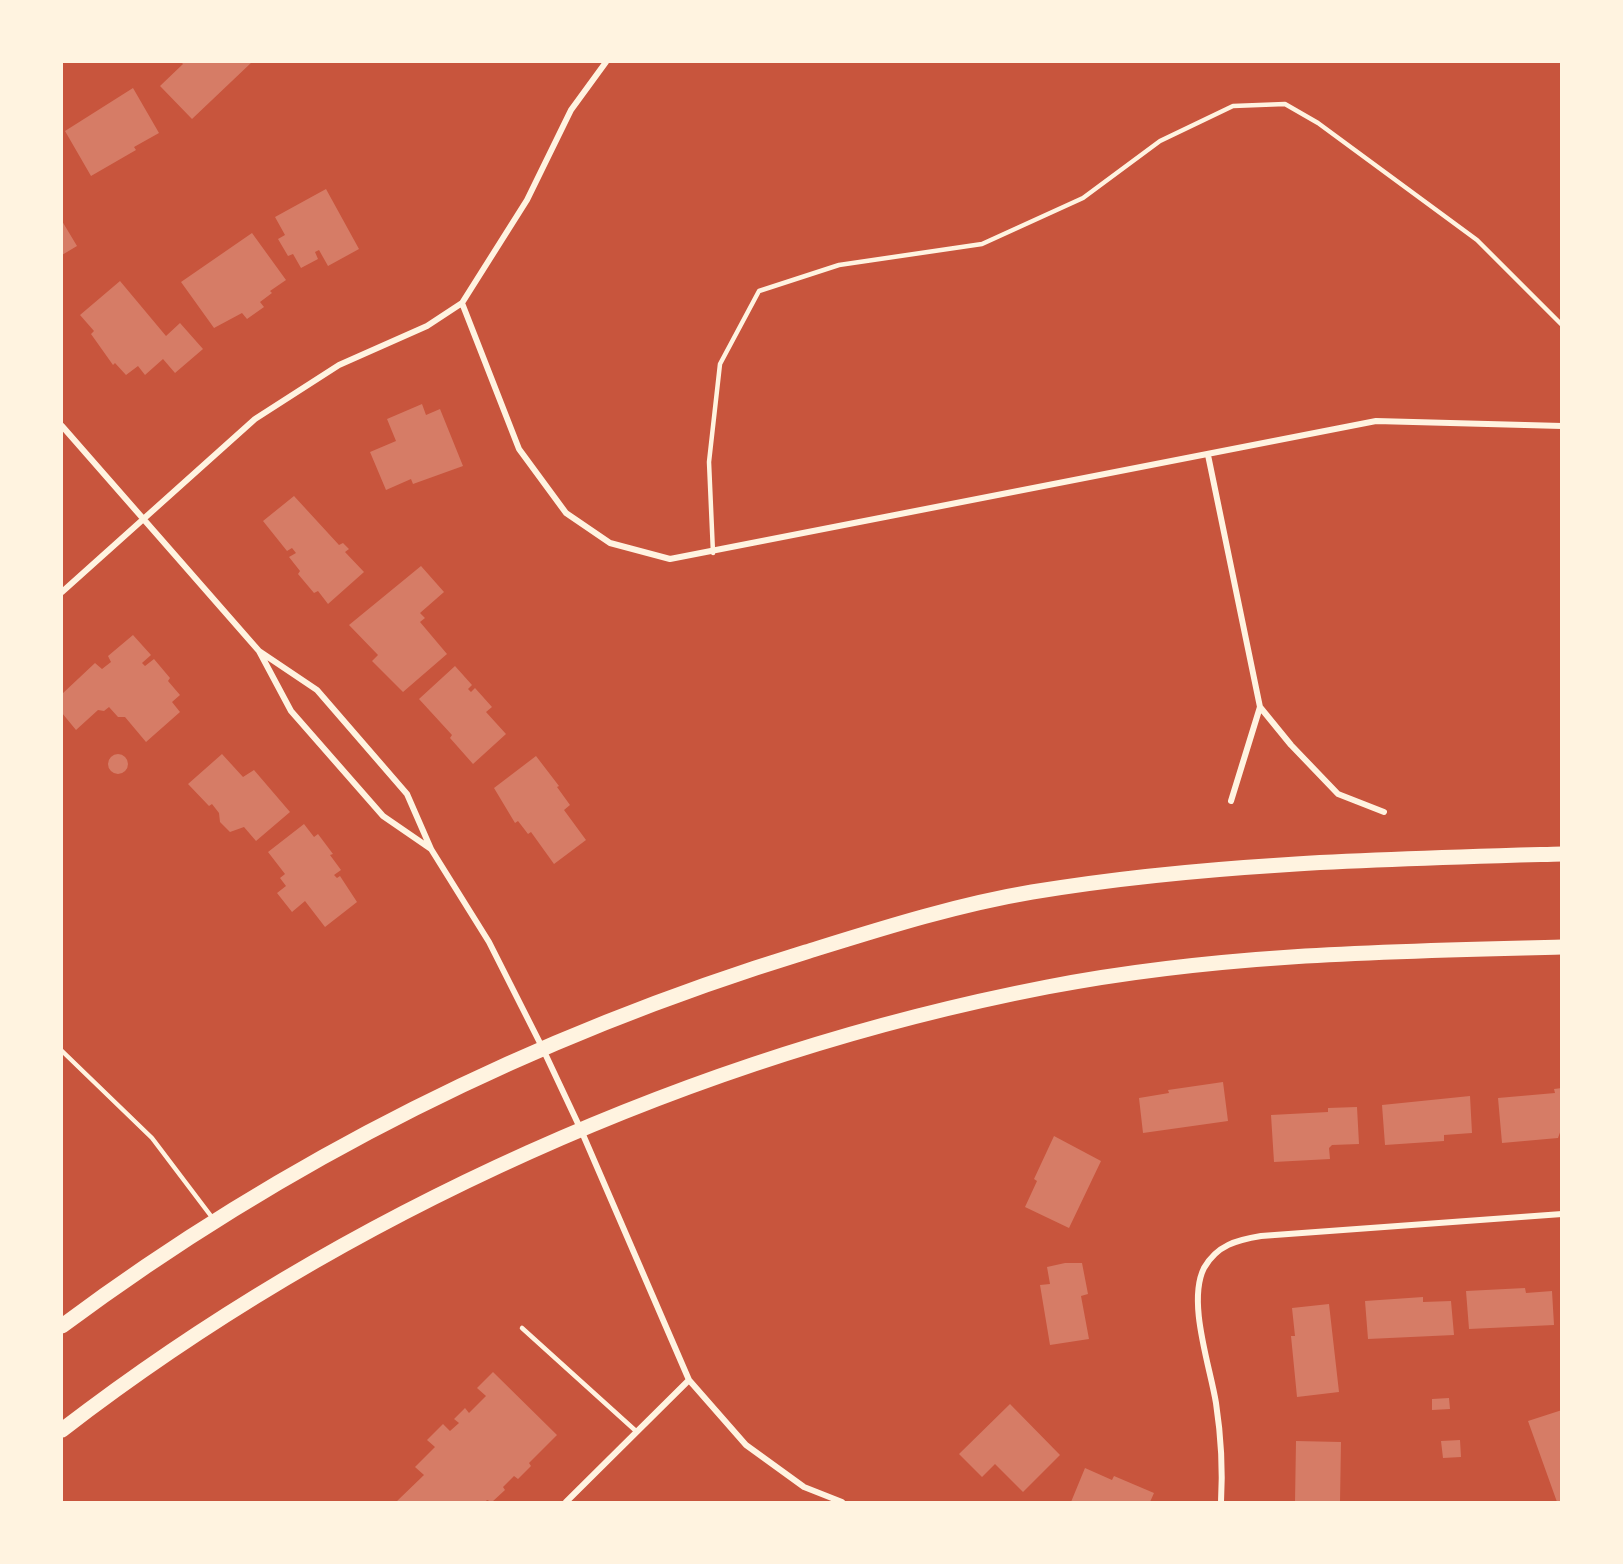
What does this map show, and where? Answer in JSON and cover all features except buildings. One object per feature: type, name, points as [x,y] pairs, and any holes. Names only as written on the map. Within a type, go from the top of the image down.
[{"type":"main road","points":[[62,1326],[214,1220],[381,1123],[542,1047],[704,983],[924,916],[1031,892],[1182,873],[1403,858],[1562,854]]},
{"type":"main road","points":[[62,1430],[148,1366],[260,1293],[394,1218],[504,1163],[581,1130],[762,1062],[863,1030],[1049,986],[1227,961],[1402,950],[1562,947]]},
{"type":"street","points":[[62,592],[255,419],[339,365],[427,326],[462,303],[527,200],[571,110],[606,62]]},
{"type":"street","points":[[462,303],[519,449],[566,513],[610,543],[670,559],[713,553],[1376,421],[1562,426]]},
{"type":"street","points":[[62,426],[259,651],[291,711],[383,816],[431,849]]},
{"type":"street","points":[[1208,455],[1260,707],[1291,745],[1338,794],[1384,812]]},
{"type":"street","points":[[259,651],[317,690],[408,794],[431,849],[489,942],[542,1047],[581,1130],[689,1380],[746,1445],[804,1487],[842,1503]]},
{"type":"street","points":[[1231,801],[1260,707]]},
{"type":"street","points":[[1221,1503],[1224,1464],[1197,1297],[1204,1268],[1217,1251],[1237,1240],[1261,1236],[1562,1214]]},
{"type":"street","points":[[566,1503],[689,1380]]},
{"type":"lane","points":[[713,553],[709,462],[720,364],[759,291],[839,265],[982,244],[1083,198],[1160,141],[1233,106],[1285,104],[1318,123],[1477,240],[1562,325]]},
{"type":"lane","points":[[62,1051],[152,1138],[214,1220]]},
{"type":"lane","points":[[522,1328],[637,1432]]}]
